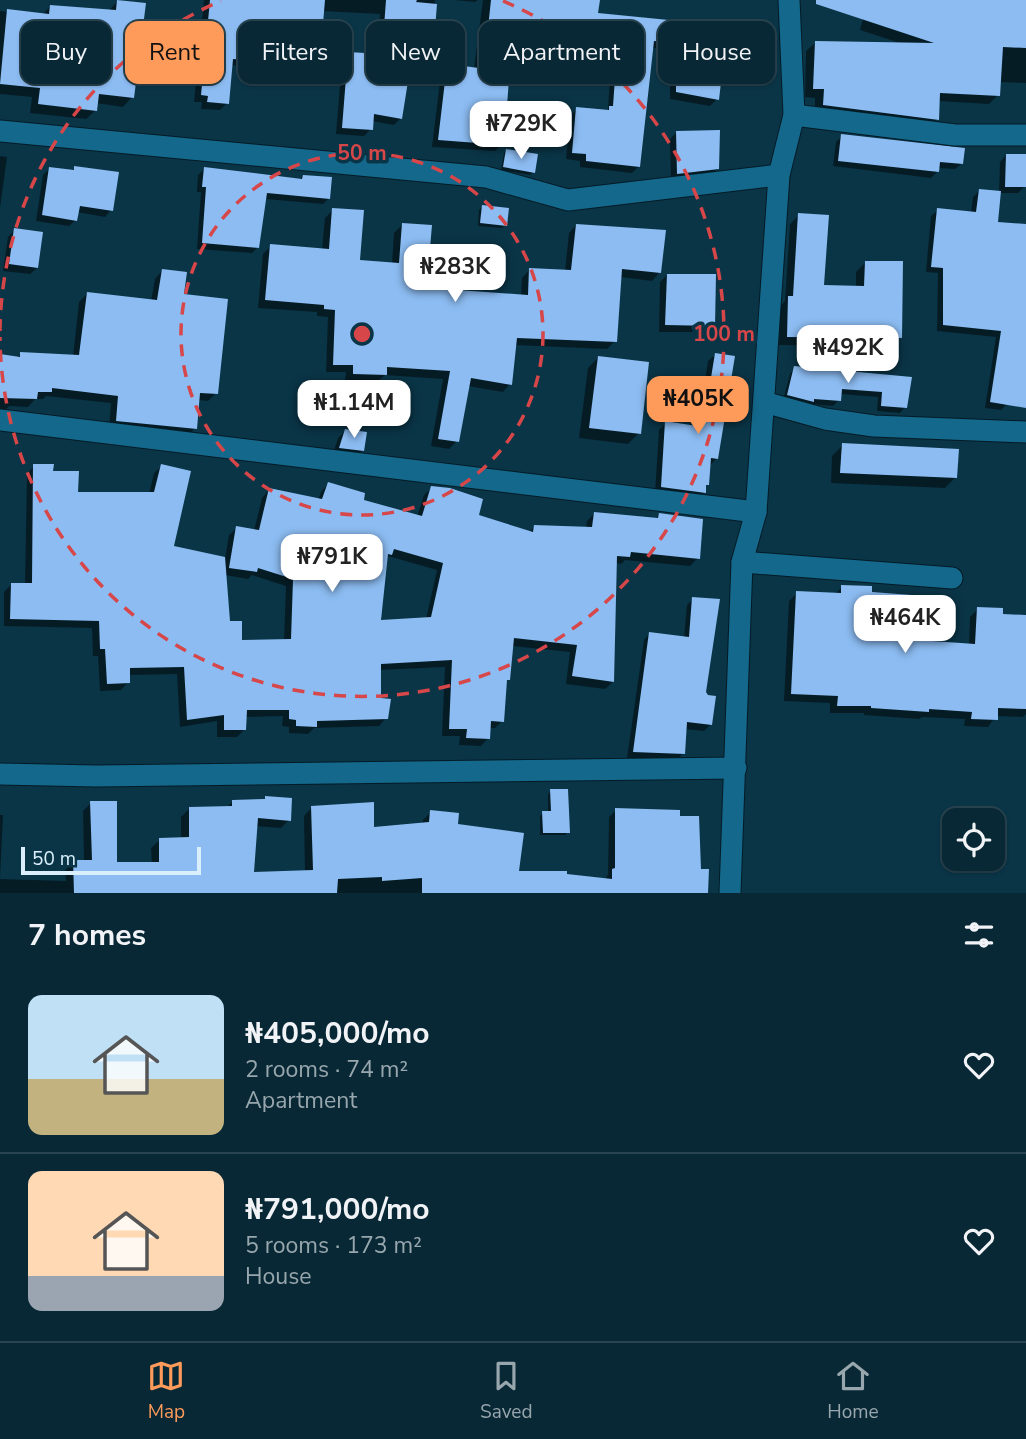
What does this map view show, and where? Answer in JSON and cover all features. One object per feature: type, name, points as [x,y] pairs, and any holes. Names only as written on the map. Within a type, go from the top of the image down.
[{"type":"street","points":[[730,893],[742,562],[756,512],[779,175],[794,115],[789,0]]},
{"type":"street","points":[[794,115],[955,135],[1026,135]]},
{"type":"street","points":[[0,131],[486,177],[568,200],[779,175]]},
{"type":"street","points":[[764,402],[825,419],[874,426],[1026,432]]},
{"type":"street","points":[[0,420],[756,512]]},
{"type":"street","points":[[742,562],[952,578]]},
{"type":"street","points":[[0,774],[96,776],[736,768]]},
{"type":"building","points":[[117,0],[146,3],[144,21],[125,21],[125,84],[136,84],[134,98],[99,94],[97,111],[38,104],[40,88],[0,84],[7,9],[49,14],[50,5],[116,10]]},
{"type":"building","points":[[210,0],[325,0],[323,21],[238,21],[238,59],[233,59],[229,104],[207,102],[208,96],[201,95],[202,84],[224,84],[224,21],[208,21]]},
{"type":"building","points":[[386,0],[417,0],[416,2],[437,4],[436,21],[384,21]]},
{"type":"building","points":[[491,0],[600,0],[598,13],[679,21],[658,21],[658,41],[654,41],[640,167],[586,161],[586,154],[572,153],[576,107],[609,110],[609,106],[613,106],[615,84],[644,84],[644,21],[489,21]]},
{"type":"building","points":[[816,0],[1026,0],[1026,48],[1003,47],[1000,96],[940,93],[939,120],[823,105],[824,89],[813,89],[815,41],[934,43],[816,4]]},
{"type":"building","points":[[352,52],[366,53],[366,84],[408,84],[402,119],[374,114],[373,130],[342,128],[345,84],[352,84]]},
{"type":"building","points":[[465,66],[479,68],[479,84],[509,84],[504,145],[438,140],[445,84],[465,84]]},
{"type":"building","points":[[676,84],[721,84],[719,100],[676,92]]},
{"type":"building","points":[[720,130],[719,169],[677,174],[676,131]]},
{"type":"building","points":[[841,134],[965,148],[963,164],[940,162],[939,172],[838,161]]},
{"type":"building","points":[[506,149],[538,154],[535,173],[503,167]]},
{"type":"building","points":[[1006,154],[1026,154],[1026,187],[1005,187]]},
{"type":"building","points":[[74,166],[119,172],[113,211],[80,206],[77,221],[42,215],[49,167],[74,170]]},
{"type":"building","points":[[204,167],[302,179],[303,175],[332,177],[330,199],[267,193],[259,248],[202,243],[206,187],[202,187]]},
{"type":"building","points":[[979,189],[1001,191],[998,222],[1026,224],[1026,408],[990,402],[1001,331],[943,325],[943,268],[931,267],[937,208],[976,212]]},
{"type":"building","points":[[482,205],[509,208],[507,226],[480,223]]},
{"type":"building","points":[[332,208],[364,210],[360,260],[399,263],[402,223],[432,225],[428,272],[460,276],[458,290],[528,295],[529,268],[571,270],[576,224],[666,230],[661,273],[622,269],[617,342],[517,338],[512,385],[471,378],[459,442],[438,439],[450,371],[387,367],[387,375],[353,374],[353,365],[333,365],[335,310],[324,309],[324,305],[265,300],[270,244],[329,249]]},
{"type":"building","points":[[798,213],[829,215],[824,285],[864,286],[865,261],[903,261],[902,338],[787,337],[788,296],[793,296]]},
{"type":"building","points":[[14,228],[43,232],[38,268],[9,264]]},
{"type":"building","points":[[162,269],[187,272],[184,294],[228,299],[218,394],[200,393],[197,429],[116,421],[118,396],[52,388],[52,392],[38,392],[37,399],[0,398],[0,354],[20,357],[20,352],[79,355],[87,292],[157,300]]},
{"type":"building","points":[[667,274],[716,274],[715,326],[665,325]]},
{"type":"building","points":[[715,353],[735,356],[718,459],[711,458],[706,493],[661,487],[665,421],[703,427]]},
{"type":"building","points":[[598,356],[649,362],[641,434],[589,428]]},
{"type":"building","points":[[794,366],[912,377],[907,408],[881,406],[882,392],[842,389],[841,401],[814,399],[814,402],[787,395]]},
{"type":"building","points":[[345,429],[367,432],[364,451],[339,448]]},
{"type":"building","points":[[842,443],[959,449],[957,478],[840,473]]},
{"type":"building","points":[[33,464],[54,464],[53,471],[79,471],[78,492],[154,492],[161,464],[191,471],[174,546],[225,557],[230,621],[242,621],[242,640],[291,639],[293,579],[258,568],[257,572],[229,568],[236,526],[259,530],[269,488],[322,499],[328,482],[365,493],[364,500],[422,516],[431,486],[450,488],[483,499],[479,515],[533,532],[534,525],[592,527],[594,512],[658,518],[659,513],[703,519],[700,559],[631,552],[630,557],[617,556],[614,682],[572,676],[577,645],[514,638],[504,722],[491,721],[490,739],[466,738],[467,729],[449,729],[452,660],[381,664],[381,698],[391,699],[388,719],[317,721],[317,727],[296,726],[296,720],[289,719],[289,710],[247,710],[246,730],[224,730],[224,715],[187,720],[184,667],[130,668],[130,683],[107,684],[105,649],[100,649],[99,621],[10,619],[11,583],[32,583]],"holes":[[[394,549],[443,563],[431,617],[381,620],[388,554],[392,555]]]},
{"type":"building","points":[[841,585],[872,586],[872,592],[938,597],[932,641],[975,644],[977,607],[1003,608],[1003,614],[1026,615],[1026,709],[998,708],[998,720],[971,719],[972,712],[837,706],[838,696],[791,694],[796,591],[841,593]]},
{"type":"building","points":[[692,597],[720,599],[706,692],[716,696],[712,725],[687,722],[685,754],[633,752],[649,632],[689,637]]},
{"type":"building","points":[[550,789],[568,789],[570,833],[543,833],[542,811],[551,811]]},
{"type":"building","points":[[265,796],[292,798],[291,821],[258,818],[254,872],[313,870],[311,806],[374,802],[374,827],[429,822],[430,810],[459,813],[458,824],[524,833],[519,871],[567,871],[567,874],[612,879],[612,869],[615,868],[615,808],[680,810],[680,816],[699,816],[701,869],[709,869],[708,893],[422,893],[422,878],[382,881],[382,877],[338,879],[337,893],[74,893],[73,860],[92,860],[90,801],[117,801],[117,862],[159,862],[159,838],[189,837],[189,807],[232,806],[232,800],[265,799]]}]
